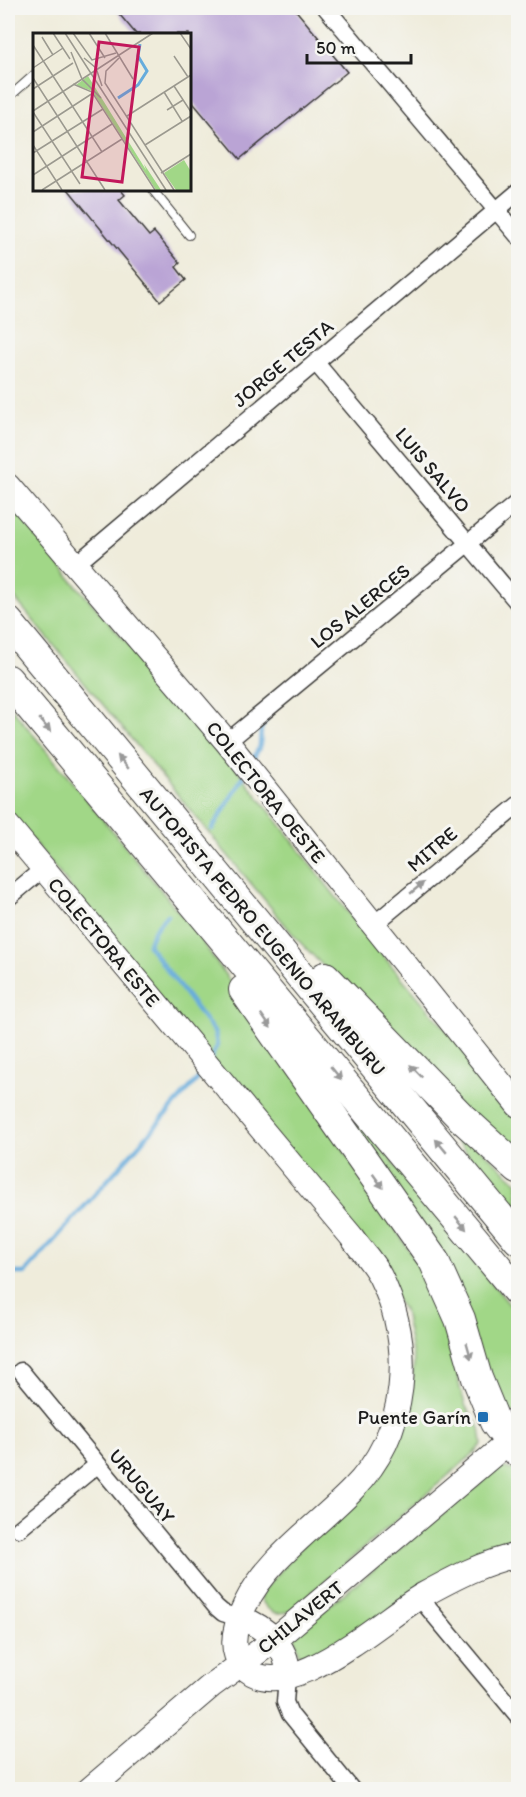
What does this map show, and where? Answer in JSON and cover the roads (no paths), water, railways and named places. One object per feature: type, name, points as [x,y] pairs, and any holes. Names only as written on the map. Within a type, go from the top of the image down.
[{"type":"highway","name":"AUTOPISTA PEDRO EUGENIO ARAMBURU","points":[[8,622],[519,1239]]},
{"type":"highway","name":"AUTOPISTA PEDRO EUGENIO ARAMBURU","points":[[8,680],[519,1292]]},
{"type":"highway","points":[[174,823],[422,1078],[519,1169]]},
{"type":"highway","points":[[138,835],[434,1261],[460,1319],[477,1378],[495,1422],[515,1442]]},
{"type":"street","points":[[326,8],[519,236]]},
{"type":"street","name":"JORGE TESTA","points":[[74,566],[519,192]]},
{"type":"street","name":"LUIS SALVO","points":[[316,363],[519,603]]},
{"type":"street","name":"COLECTORA OESTE","points":[[8,486],[74,566],[233,749],[372,926],[519,1105]]},
{"type":"street","name":"LOS ALERCES","points":[[233,749],[519,502]]},
{"type":"street","name":"MITRE","points":[[372,926],[519,805]]},
{"type":"street","name":"COLECTORA ESTE","points":[[8,826],[379,1274],[393,1307],[400,1332],[403,1362],[397,1411],[371,1467],[354,1488],[264,1573],[238,1618]]},
{"type":"street","points":[[8,898],[43,869]]},
{"type":"street","name":"URUGUAY","points":[[21,1371],[216,1608],[238,1618]]},
{"type":"street","name":"CHILAVERT","points":[[89,1790],[515,1442]]},
{"type":"street","points":[[19,1529],[97,1465]]},
{"type":"street","points":[[352,1790],[290,1714],[285,1702],[287,1677],[285,1657],[273,1641],[252,1622],[238,1618],[234,1636],[236,1652],[241,1664],[252,1674],[267,1678],[287,1677],[340,1653],[369,1630],[420,1597],[468,1571],[519,1555]]},
{"type":"street","points":[[420,1597],[519,1716]]},
{"type":"lane","points":[[8,98],[33,76]]},
{"type":"lane","points":[[153,190],[189,235]]},
{"type":"waterway","points":[[252,761],[260,746],[261,729],[266,719]]},
{"type":"waterway","points":[[212,829],[244,776]]},
{"type":"waterway","points":[[167,915],[155,929],[148,945],[215,1033],[217,1045],[211,1058]]},
{"type":"waterway","points":[[8,1273],[25,1273],[203,1073]]},
{"type":"waterway","points":[[8,1750],[8,1763]]},
{"type":"place","name":"Puente Garín","points":[[483,1417]]}]
